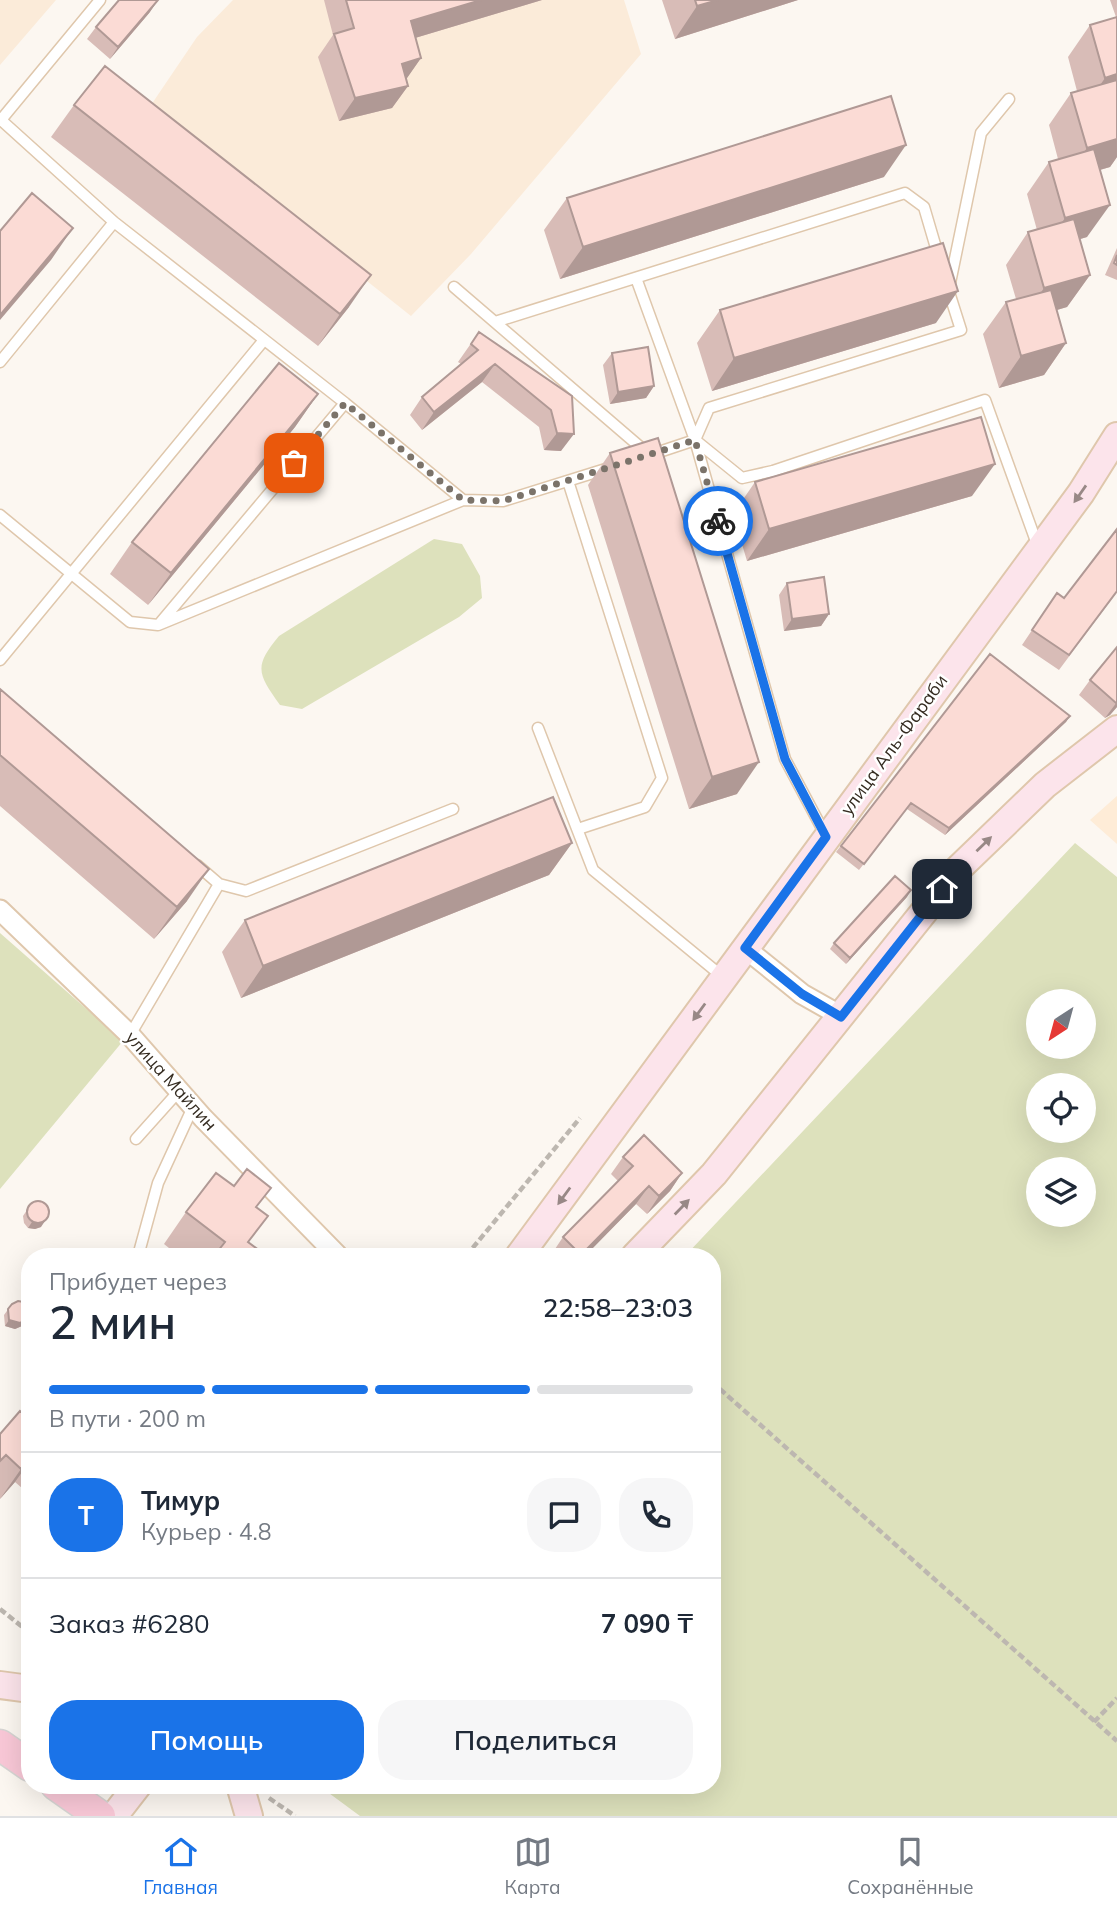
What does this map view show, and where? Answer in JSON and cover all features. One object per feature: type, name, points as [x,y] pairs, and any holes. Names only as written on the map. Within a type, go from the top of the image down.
[{"type":"main road","name":"улица Аль-Фараби","points":[[532,1248],[745,948],[1081,493],[1117,436]]},
{"type":"main road","points":[[643,1248],[713,1174],[958,868],[1045,785],[1117,729]]},
{"type":"main road","points":[[0,1685],[21,1688]]},
{"type":"main road","points":[[0,1745],[21,1760]]},
{"type":"main road","points":[[69,1794],[100,1816]]},
{"type":"main road","points":[[114,1816],[131,1794]]},
{"type":"main road","points":[[242,1794],[248,1816]]},
{"type":"street","name":"улица Майлин","points":[[0,910],[130,1035],[194,1107],[330,1248]]},
{"type":"street","points":[[745,948],[802,994],[841,1017]]},
{"type":"lane","points":[[100,0],[0,120],[114,222],[345,403],[463,500]]},
{"type":"lane","points":[[949,291],[981,132],[1009,99]]},
{"type":"lane","points":[[495,322],[905,193],[925,207],[961,330],[709,408],[695,440],[638,459]]},
{"type":"lane","points":[[0,362],[114,222]]},
{"type":"lane","points":[[636,278],[695,440],[785,759],[826,837]]},
{"type":"lane","points":[[454,287],[649,455]]},
{"type":"lane","points":[[0,660],[264,340]]},
{"type":"lane","points":[[695,440],[742,478],[773,471],[985,400],[1039,548]]},
{"type":"lane","points":[[158,625],[345,403]]},
{"type":"lane","points":[[0,515],[130,622],[158,625],[463,500],[503,501],[614,466]]},
{"type":"lane","points":[[568,481],[662,778],[645,807],[578,829]]},
{"type":"lane","points":[[538,728],[593,870],[724,978]]},
{"type":"lane","points":[[188,857],[219,884],[246,891],[453,809]]},
{"type":"lane","points":[[130,1035],[219,884]]},
{"type":"lane","points":[[136,1139],[179,1091]]},
{"type":"lane","points":[[140,1248],[158,1183],[194,1107]]},
{"type":"path","points":[[473,1248],[580,1118]]},
{"type":"path","points":[[721,1390],[1117,1741]]},
{"type":"path","points":[[0,1609],[21,1626]]},
{"type":"path","points":[[1094,1721],[1117,1698]]},
{"type":"shaded area","points":[[0,0],[56,0],[0,65]]},
{"type":"shaded area","points":[[233,0],[624,0],[641,54],[471,254],[411,316],[149,108],[197,37]]},
{"type":"shaded area","points":[[1117,796],[1117,844],[1090,820]]},
{"type":"green space","points":[[434,539],[462,544],[480,576],[482,598],[459,617],[302,709],[280,705],[267,686],[262,671],[265,656],[279,636]]},
{"type":"green space","points":[[1075,843],[1117,877],[1117,1816],[360,1816],[330,1794],[721,1794],[721,1248],[693,1248]]},
{"type":"green space","points":[[0,933],[123,1041],[0,1189]]},
{"type":"building","points":[[119,0],[158,0],[118,47],[96,27]]},
{"type":"building","points":[[346,0],[481,0],[411,21],[421,58],[402,64],[408,86],[355,98],[334,34],[354,28]]},
{"type":"building","points":[[695,0],[718,0],[697,6]]},
{"type":"building","points":[[1117,17],[1117,74],[1105,78],[1090,25]]},
{"type":"building","points":[[105,66],[371,275],[340,314],[74,105]]},
{"type":"building","points":[[1117,80],[1117,139],[1087,148],[1071,93]]},
{"type":"building","points":[[891,96],[906,145],[583,247],[567,198]]},
{"type":"building","points":[[1094,149],[1110,205],[1065,218],[1049,162]]},
{"type":"building","points":[[32,193],[73,228],[0,315],[0,231]]},
{"type":"building","points":[[1074,219],[1090,275],[1044,288],[1028,232]]},
{"type":"building","points":[[943,243],[958,291],[734,358],[720,310]]},
{"type":"building","points":[[1051,290],[1066,343],[1021,356],[1006,302]]},
{"type":"building","points":[[479,332],[572,396],[574,434],[557,433],[551,410],[495,364],[434,412],[422,397],[478,350],[471,344]]},
{"type":"building","points":[[648,347],[654,386],[618,392],[612,353]]},
{"type":"building","points":[[279,363],[318,394],[171,573],[132,542]]},
{"type":"building","points":[[981,417],[995,464],[769,529],[755,482]]},
{"type":"building","points":[[658,438],[759,762],[712,777],[610,453]]},
{"type":"building","points":[[1117,529],[1117,591],[1069,655],[1032,630],[1057,593],[1064,598]]},
{"type":"building","points":[[824,577],[829,614],[792,619],[787,583]]},
{"type":"building","points":[[1117,647],[1117,702],[1116,703],[1090,680]]},
{"type":"building","points":[[990,654],[1070,716],[949,828],[911,803],[864,864],[841,846]]},
{"type":"building","points":[[0,689],[209,869],[177,907],[0,755]]},
{"type":"building","points":[[553,797],[572,843],[263,966],[245,920]]},
{"type":"building","points":[[895,876],[911,890],[850,958],[834,943]]},
{"type":"building","points":[[644,1135],[682,1173],[659,1196],[649,1186],[588,1248],[574,1248],[563,1237],[633,1166],[623,1157]]},
{"type":"building","points":[[247,1169],[271,1188],[256,1207],[268,1216],[248,1242],[256,1248],[220,1248],[225,1242],[186,1212],[216,1173],[234,1186]]},
{"type":"building","points":[[38,1201],[46,1204],[49,1212],[46,1220],[38,1223],[30,1220],[27,1212],[30,1204]]},
{"type":"building","points":[[21,1302],[20,1323],[9,1320],[8,1309],[12,1304]]},
{"type":"building","points":[[21,1412],[21,1469],[6,1455],[0,1461],[0,1434]]},
{"type":"way so far","points":[[294,463],[345,403],[463,500],[503,501],[695,440],[718,521]]},
{"type":"route","points":[[718,521],[785,759],[826,837],[745,948],[802,994],[841,1017],[942,889]]}]
